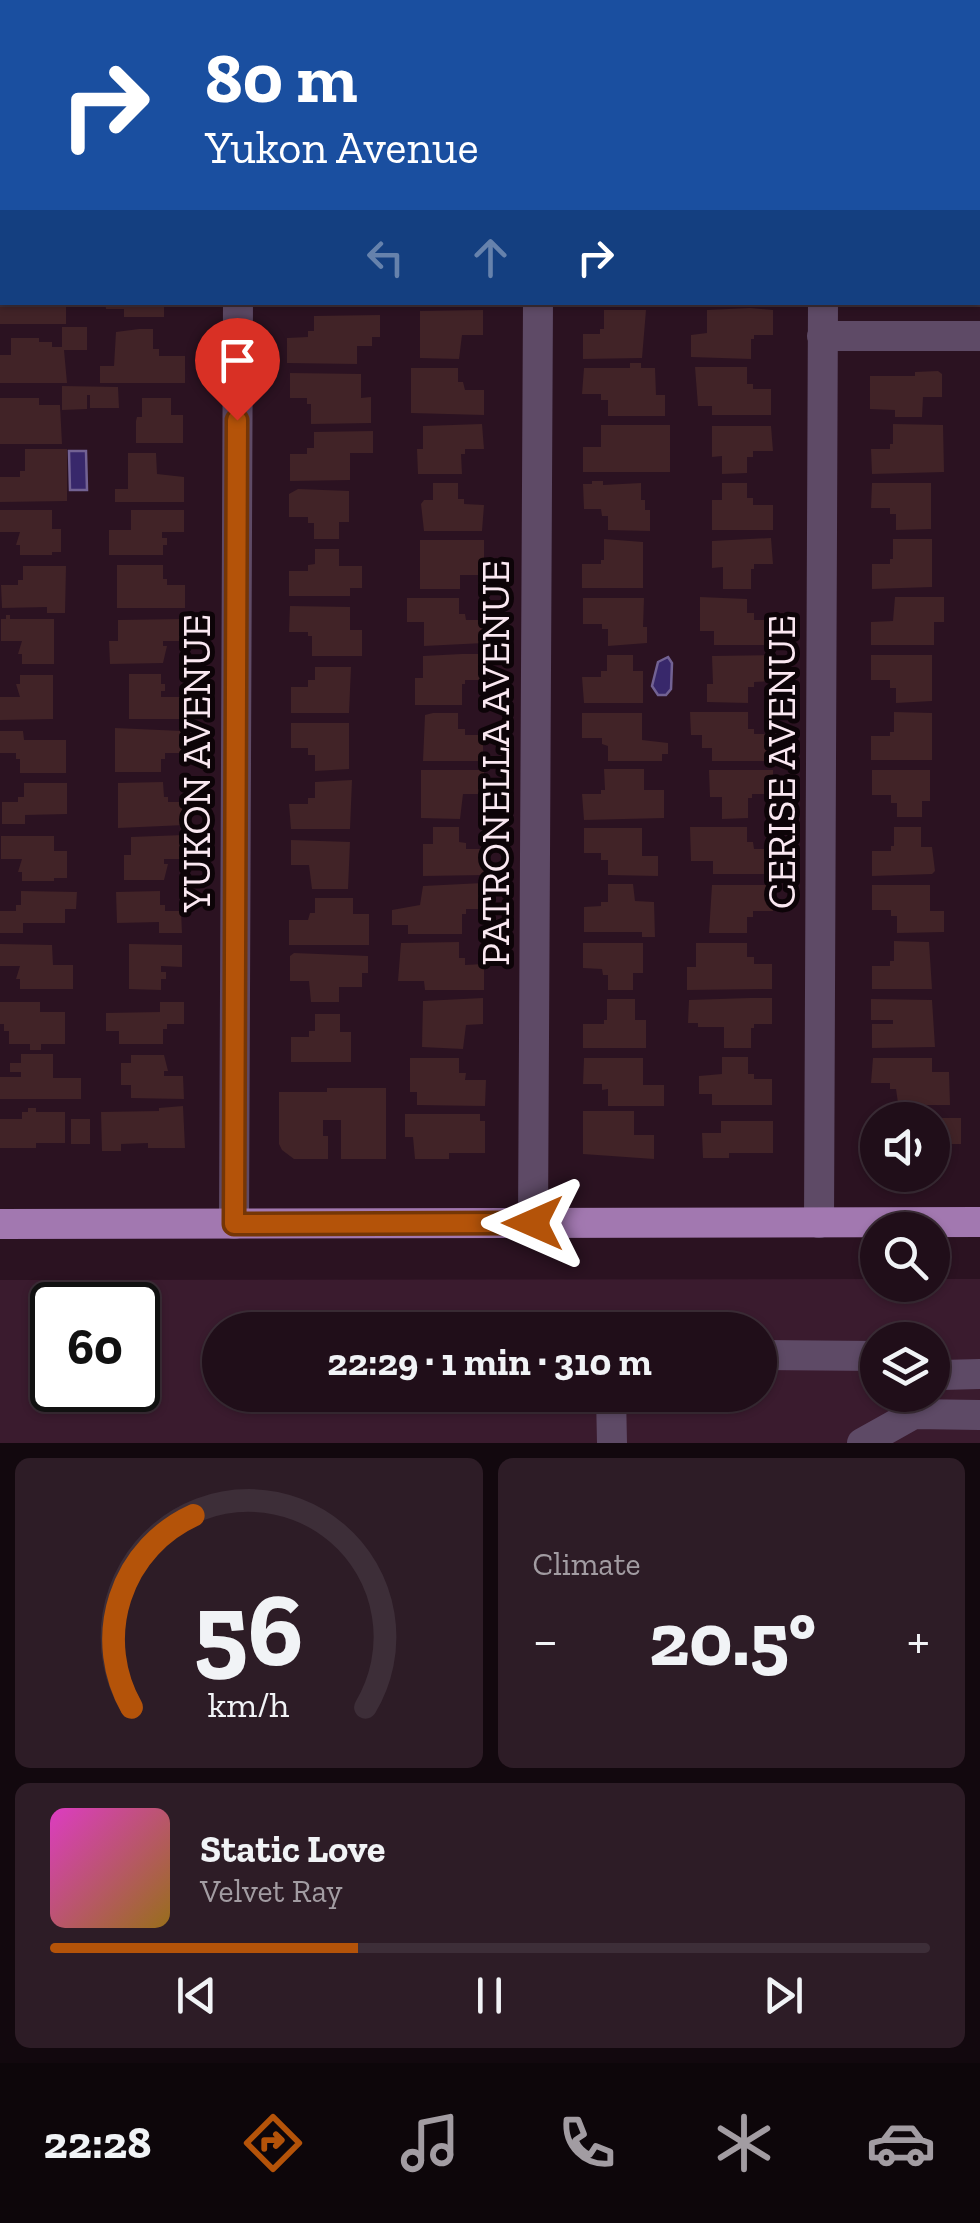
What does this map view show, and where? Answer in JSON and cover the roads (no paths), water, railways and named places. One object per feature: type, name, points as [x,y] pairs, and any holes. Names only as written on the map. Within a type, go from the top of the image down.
[{"type":"main road","points":[[0,1224],[980,1222]]},
{"type":"street","name":"YUKON AVENUE","points":[[234,1224],[238,305]]},
{"type":"street","name":"PATRONELLA AVENUE","points":[[533,1223],[538,305]]},
{"type":"street","name":"CERISE AVENUE","points":[[820,1222],[823,305]]},
{"type":"street","points":[[822,336],[980,336]]},
{"type":"street","points":[[777,1355],[860,1356]]},
{"type":"street","points":[[950,1375],[980,1374]]},
{"type":"street","points":[[611,1412],[612,1443]]},
{"type":"street","points":[[862,1443],[914,1414],[980,1414]]}]
